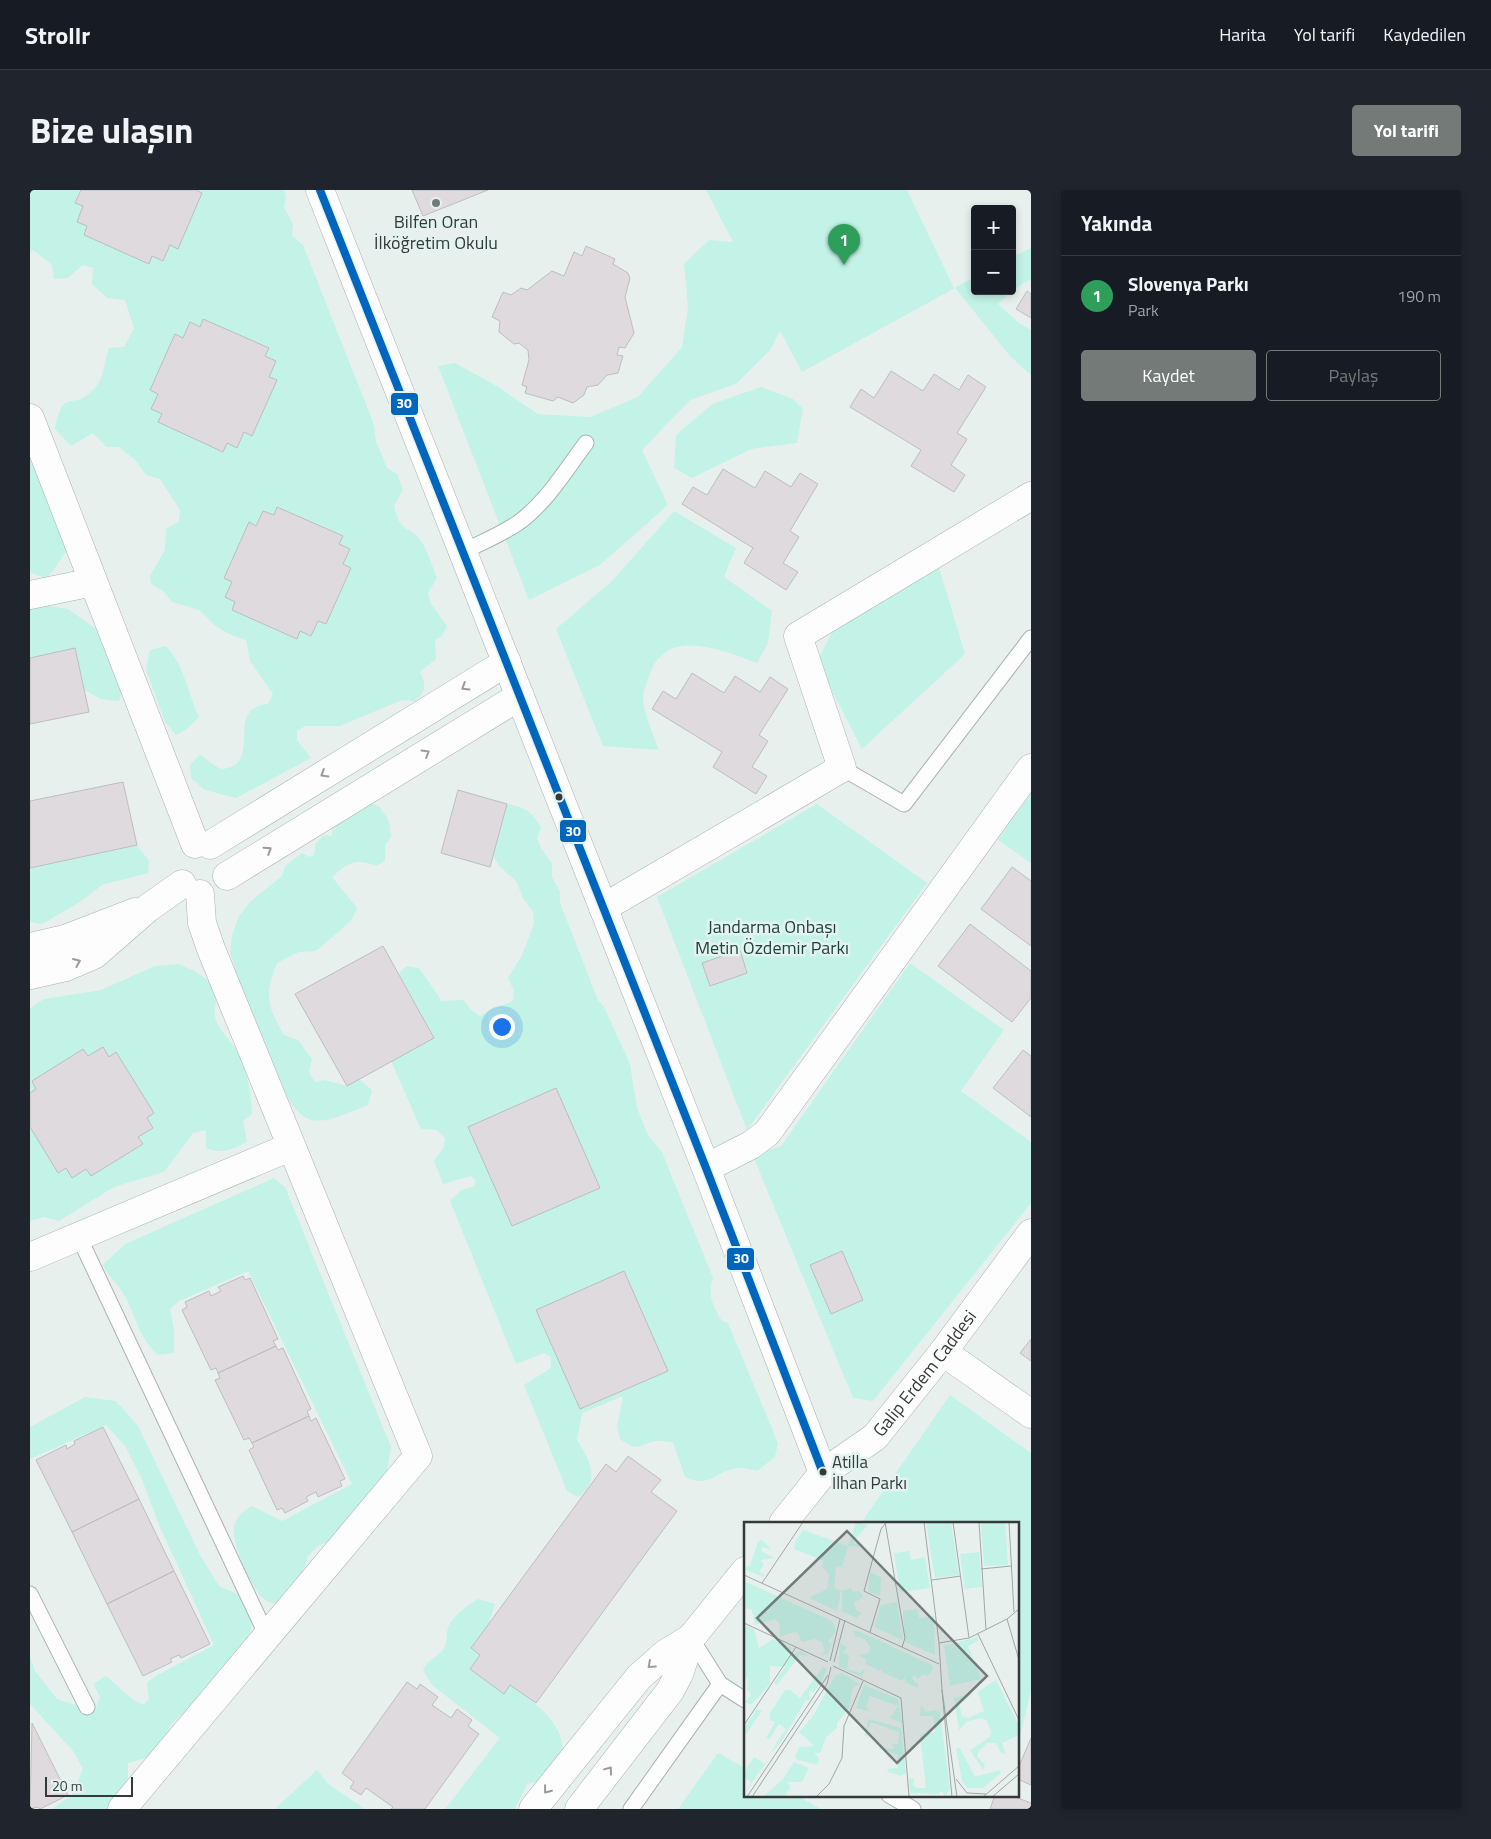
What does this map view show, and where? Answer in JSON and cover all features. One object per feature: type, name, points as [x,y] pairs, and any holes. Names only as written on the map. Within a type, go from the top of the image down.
[{"type":"street","points":[[320,190],[706,1168],[823,1473]]},
{"type":"street","points":[[30,418],[179,797],[203,845],[223,854],[227,861],[227,876]]},
{"type":"street","points":[[603,908],[842,768],[798,636],[1031,496]]},
{"type":"street","points":[[30,595],[93,582]]},
{"type":"street","points":[[122,1809],[418,1456],[210,949],[191,889],[177,869],[179,861],[182,854],[203,845],[507,662]]},
{"type":"street","points":[[30,947],[74,936],[148,908],[191,889],[217,890],[227,876],[520,696]]},
{"type":"street","points":[[706,1168],[751,1146],[767,1133],[1031,768]]},
{"type":"street","points":[[30,975],[66,967],[94,954],[148,908]]},
{"type":"street","points":[[30,1257],[290,1147]]},
{"type":"street","name":"Galip Erdem Caddesi","points":[[784,1522],[823,1473],[875,1437],[943,1352],[1031,1233]]},
{"type":"street","points":[[943,1352],[1031,1414]]},
{"type":"street","points":[[533,1809],[639,1677],[665,1654],[691,1638],[744,1572]]},
{"type":"street","points":[[579,1809],[670,1690],[679,1674],[691,1638]]},
{"type":"lane","points":[[462,552],[506,531],[532,512],[554,487],[586,443]]},
{"type":"lane","points":[[842,768],[904,804],[1031,638]]},
{"type":"lane","points":[[79,1237],[267,1636]]},
{"type":"lane","points":[[30,1594],[87,1707]]},
{"type":"lane","points":[[691,1638],[720,1684],[744,1699]]},
{"type":"lane","points":[[631,1809],[720,1684]]},
{"type":"lane","points":[[891,1796],[913,1809]]},
{"type":"green space","points":[[30,190],[284,190],[286,197],[284,207],[293,224],[292,236],[303,245],[373,422],[376,441],[387,468],[397,474],[403,490],[394,506],[399,522],[421,541],[437,578],[428,593],[431,604],[447,626],[442,636],[435,640],[436,659],[420,672],[424,688],[422,694],[415,701],[402,700],[340,726],[305,726],[297,731],[297,740],[311,758],[236,798],[205,790],[191,778],[190,765],[199,755],[222,769],[231,767],[239,761],[243,753],[245,723],[248,714],[256,707],[268,704],[273,694],[250,661],[246,640],[231,635],[214,625],[199,610],[172,602],[163,591],[151,584],[150,576],[165,550],[166,529],[179,521],[180,510],[160,479],[146,475],[135,460],[119,447],[106,447],[93,433],[71,446],[55,429],[58,416],[65,403],[85,397],[96,387],[101,377],[109,348],[124,347],[134,328],[125,300],[107,298],[92,284],[93,268],[83,265],[68,278],[54,279],[52,265],[33,250],[30,252]]},
{"type":"green space","points":[[706,190],[907,190],[954,288],[971,279],[971,295],[1007,295],[998,304],[1019,323],[1031,330],[1031,375],[1010,356],[955,288],[802,372],[780,331],[771,349],[736,384],[690,400],[642,450],[668,505],[600,565],[529,600],[438,366],[455,363],[495,385],[538,414],[590,417],[638,397],[682,347],[688,307],[684,264],[709,240],[733,242]]},
{"type":"green space","points":[[1031,248],[1031,279],[1016,288],[1016,255]]},
{"type":"green space","points":[[761,387],[793,399],[803,409],[797,443],[751,449],[692,478],[674,468],[676,435],[712,404]]},
{"type":"green space","points":[[30,453],[63,531],[66,552],[47,579],[30,572]]},
{"type":"green space","points":[[674,511],[736,548],[724,577],[772,611],[768,643],[757,663],[727,652],[696,646],[681,646],[667,651],[657,661],[649,677],[643,697],[647,719],[659,750],[603,746],[556,629],[611,582]]},
{"type":"green space","points":[[937,561],[965,654],[862,749],[817,662],[836,624]]},
{"type":"green space","points":[[39,604],[68,609],[99,631],[123,689],[119,701],[101,699],[84,690],[75,648],[30,658],[30,607]]},
{"type":"green space","points":[[166,646],[181,670],[199,717],[187,729],[176,735],[165,722],[146,670],[150,650]]},
{"type":"green space","points":[[1031,793],[1031,863],[998,840]]},
{"type":"green space","points":[[367,803],[379,806],[389,821],[391,837],[385,845],[385,861],[376,866],[363,862],[352,863],[332,877],[357,908],[353,918],[316,951],[299,952],[277,963],[270,984],[269,1000],[274,1016],[284,1035],[298,1040],[312,1059],[309,1072],[315,1082],[325,1080],[347,1086],[359,1079],[372,1090],[368,1105],[337,1117],[320,1121],[313,1120],[306,1118],[294,1107],[282,1090],[271,1067],[251,1016],[230,953],[232,935],[239,916],[251,901],[282,876],[285,866],[302,853],[309,857],[314,855],[316,843],[324,835],[331,836],[335,824]]},
{"type":"green space","points":[[507,804],[527,811],[541,828],[537,838],[541,848],[552,864],[552,877],[560,892],[560,903],[598,1000],[604,1007],[630,1064],[637,1108],[648,1135],[662,1152],[713,1278],[711,1295],[714,1305],[722,1321],[728,1323],[778,1443],[775,1457],[757,1471],[737,1468],[701,1481],[685,1477],[673,1442],[651,1442],[635,1447],[620,1439],[617,1427],[623,1396],[582,1413],[577,1440],[589,1462],[591,1470],[590,1484],[578,1497],[567,1491],[524,1385],[551,1368],[551,1357],[544,1353],[516,1364],[450,1201],[461,1190],[474,1186],[476,1180],[471,1176],[443,1184],[434,1161],[444,1147],[445,1138],[437,1130],[421,1129],[391,1061],[434,1037],[399,974],[406,966],[419,968],[442,1001],[464,1000],[470,1009],[480,1016],[513,1001],[514,991],[508,978],[522,955],[534,924],[533,912],[523,898],[516,881],[499,866],[493,855]]},
{"type":"green space","name":"Jandarma Onbaşı Metin Özdemir Parkı","points":[[817,804],[927,883],[747,1130],[657,897]]},
{"type":"green space","points":[[137,845],[149,861],[148,873],[102,885],[80,902],[42,924],[30,922],[30,868]]},
{"type":"green space","points":[[910,963],[1004,1030],[961,1091],[1031,1142],[1031,1203],[873,1401],[853,1398],[753,1156],[781,1146]]},
{"type":"green space","points":[[179,964],[202,976],[213,987],[216,997],[216,1020],[242,1061],[252,1108],[252,1114],[243,1121],[247,1142],[232,1149],[222,1151],[211,1150],[206,1148],[206,1130],[193,1133],[164,1172],[114,1187],[59,1221],[44,1217],[30,1221],[30,1008],[44,999],[101,990],[155,966]]},
{"type":"green space","points":[[274,1178],[285,1187],[391,1447],[387,1472],[364,1507],[333,1541],[319,1545],[308,1556],[297,1590],[283,1604],[267,1601],[261,1596],[244,1568],[234,1537],[234,1529],[238,1518],[252,1506],[282,1521],[352,1484],[248,1271],[179,1301],[170,1309],[174,1329],[174,1353],[158,1355],[145,1340],[126,1299],[103,1265],[125,1244]]},
{"type":"green space","name":"Atilla İlhan Parkı","points":[[950,1395],[1031,1453],[1031,1691],[1018,1745],[1018,1522],[862,1522]]},
{"type":"green space","points":[[85,1397],[116,1401],[138,1426],[200,1555],[219,1586],[240,1595],[251,1612],[251,1630],[241,1652],[192,1705],[170,1725],[164,1746],[152,1756],[128,1763],[128,1786],[112,1809],[52,1809],[72,1795],[83,1769],[73,1751],[30,1704],[30,1657],[35,1671],[57,1699],[95,1711],[100,1697],[93,1684],[106,1676],[129,1696],[144,1705],[149,1699],[147,1683],[154,1677],[214,1645],[159,1525],[141,1477],[125,1446],[106,1425],[30,1459],[30,1427]]},
{"type":"green space","points":[[478,1599],[495,1604],[488,1625],[471,1648],[480,1655],[470,1669],[504,1694],[510,1685],[537,1705],[558,1730],[563,1751],[537,1782],[527,1784],[515,1809],[445,1809],[500,1738],[432,1685],[423,1670],[444,1648],[448,1628],[452,1621],[462,1610]]},
{"type":"green space","points":[[718,1753],[744,1767],[744,1796],[798,1796],[821,1809],[678,1809]]},
{"type":"green space","points":[[317,1770],[328,1784],[365,1809],[275,1809]]},
{"type":"building","points":[[81,190],[196,190],[202,193],[178,249],[170,245],[163,261],[152,256],[149,264],[84,235],[87,226],[77,222],[83,206],[75,203]]},
{"type":"building","name":"Bilfen Oran İlköğretim Okulu","points":[[412,190],[488,190],[423,216]]},
{"type":"building","points":[[586,246],[615,259],[613,264],[628,273],[630,278],[625,297],[634,333],[625,348],[619,347],[617,355],[623,356],[618,373],[607,375],[598,385],[587,387],[584,395],[573,403],[558,397],[553,401],[525,393],[527,387],[522,385],[529,360],[528,350],[519,343],[514,344],[499,332],[500,321],[492,317],[503,292],[511,295],[521,288],[527,290],[552,271],[564,276],[574,252],[582,256]]},
{"type":"building","points":[[1027,291],[1031,294],[1031,318],[1016,309]]},
{"type":"building","points":[[203,319],[269,348],[265,356],[276,361],[269,377],[277,380],[252,436],[244,432],[237,448],[227,443],[223,452],[158,422],[162,414],[151,409],[158,394],[150,390],[175,334],[183,338],[190,322],[200,327]]},
{"type":"building","points":[[891,371],[923,391],[934,374],[959,390],[968,375],[986,387],[957,433],[967,439],[951,465],[965,475],[954,492],[911,466],[921,450],[850,407],[861,389],[874,398]]},
{"type":"building","points":[[723,469],[755,488],[765,471],[791,487],[800,473],[818,484],[790,531],[799,537],[783,563],[798,572],[786,590],[744,563],[753,548],[682,504],[693,487],[707,495]]},
{"type":"building","points":[[277,507],[343,536],[339,544],[350,549],[343,564],[351,568],[326,624],[318,621],[311,636],[300,631],[297,639],[232,610],[235,602],[225,597],[232,582],[224,578],[249,522],[256,526],[263,511],[274,515]]},
{"type":"building","points":[[75,648],[89,712],[30,724],[30,658]]},
{"type":"building","points":[[692,673],[724,693],[735,676],[760,692],[770,677],[788,689],[759,735],[768,741],[752,767],[767,776],[756,794],[713,767],[722,752],[652,709],[663,691],[676,699]]},
{"type":"building","points":[[123,782],[137,845],[30,868],[30,801]]},
{"type":"building","points":[[458,790],[507,804],[490,867],[441,853]]},
{"type":"building","points":[[1012,867],[1031,881],[1031,946],[981,909]]},
{"type":"building","points":[[970,924],[1031,971],[1031,998],[1012,1022],[938,966]]},
{"type":"building","points":[[383,946],[434,1038],[347,1086],[295,994]]},
{"type":"building","points":[[740,950],[747,973],[710,986],[702,963]]},
{"type":"building","points":[[103,1047],[109,1057],[116,1052],[154,1113],[147,1118],[153,1128],[138,1137],[143,1144],[91,1176],[86,1169],[72,1178],[66,1168],[58,1173],[30,1127],[30,1093],[36,1089],[32,1081],[83,1049],[88,1056]]},
{"type":"building","points":[[1023,1050],[1031,1056],[1031,1117],[993,1088]]},
{"type":"building","points":[[556,1088],[600,1188],[512,1226],[468,1127]]},
{"type":"building","points":[[842,1251],[863,1300],[831,1314],[810,1265]]},
{"type":"building","points":[[624,1271],[668,1371],[580,1409],[536,1310]]},
{"type":"building","points":[[243,1276],[245,1280],[250,1278],[278,1339],[273,1341],[276,1346],[218,1373],[216,1368],[211,1370],[182,1310],[187,1307],[185,1302],[209,1291],[211,1296],[221,1291],[218,1287]]},
{"type":"building","points":[[1031,1339],[1031,1361],[1020,1353]]},
{"type":"building","points":[[276,1346],[278,1350],[283,1348],[311,1409],[307,1411],[309,1416],[252,1443],[249,1438],[244,1440],[215,1380],[220,1378],[218,1373]]},
{"type":"building","points":[[309,1416],[311,1421],[316,1418],[345,1479],[340,1481],[342,1486],[318,1497],[316,1492],[306,1497],[308,1501],[285,1513],[282,1508],[277,1510],[249,1450],[254,1447],[252,1443]]},
{"type":"building","points":[[103,1427],[139,1499],[72,1532],[36,1460],[66,1445],[67,1449],[75,1444],[74,1441]]},
{"type":"building","points":[[628,1456],[661,1480],[651,1492],[677,1511],[536,1703],[510,1685],[504,1694],[470,1669],[480,1655],[471,1648],[606,1464],[616,1472]]},
{"type":"building","points":[[139,1499],[174,1571],[107,1604],[72,1532]]},
{"type":"building","points":[[174,1571],[210,1644],[181,1658],[179,1655],[170,1659],[172,1662],[143,1676],[107,1604]]},
{"type":"building","points":[[407,1682],[417,1689],[420,1684],[438,1697],[432,1705],[451,1718],[457,1709],[472,1720],[468,1726],[479,1734],[425,1809],[391,1809],[393,1807],[366,1788],[361,1795],[350,1788],[354,1782],[342,1773]]},
{"type":"building","points":[[32,1723],[68,1795],[40,1809],[37,1807],[30,1809]]},
{"type":"building","points":[[1031,1738],[1031,1785],[1018,1779],[1018,1769]]},
{"type":"building","points":[[995,1796],[1013,1796],[1031,1803],[1031,1809],[990,1809]]},
{"type":"transit line","name":"30","points":[[320,190],[706,1168],[823,1473]]},
{"type":"place","name":"Bilfen Oran İlköğretim Okulu","points":[[436,203]]},
{"type":"place","name":"Slovenya Parkı","points":[[844,265]]},
{"type":"place","name":"Atilla İlhan Parkı","points":[[823,1472]]}]
